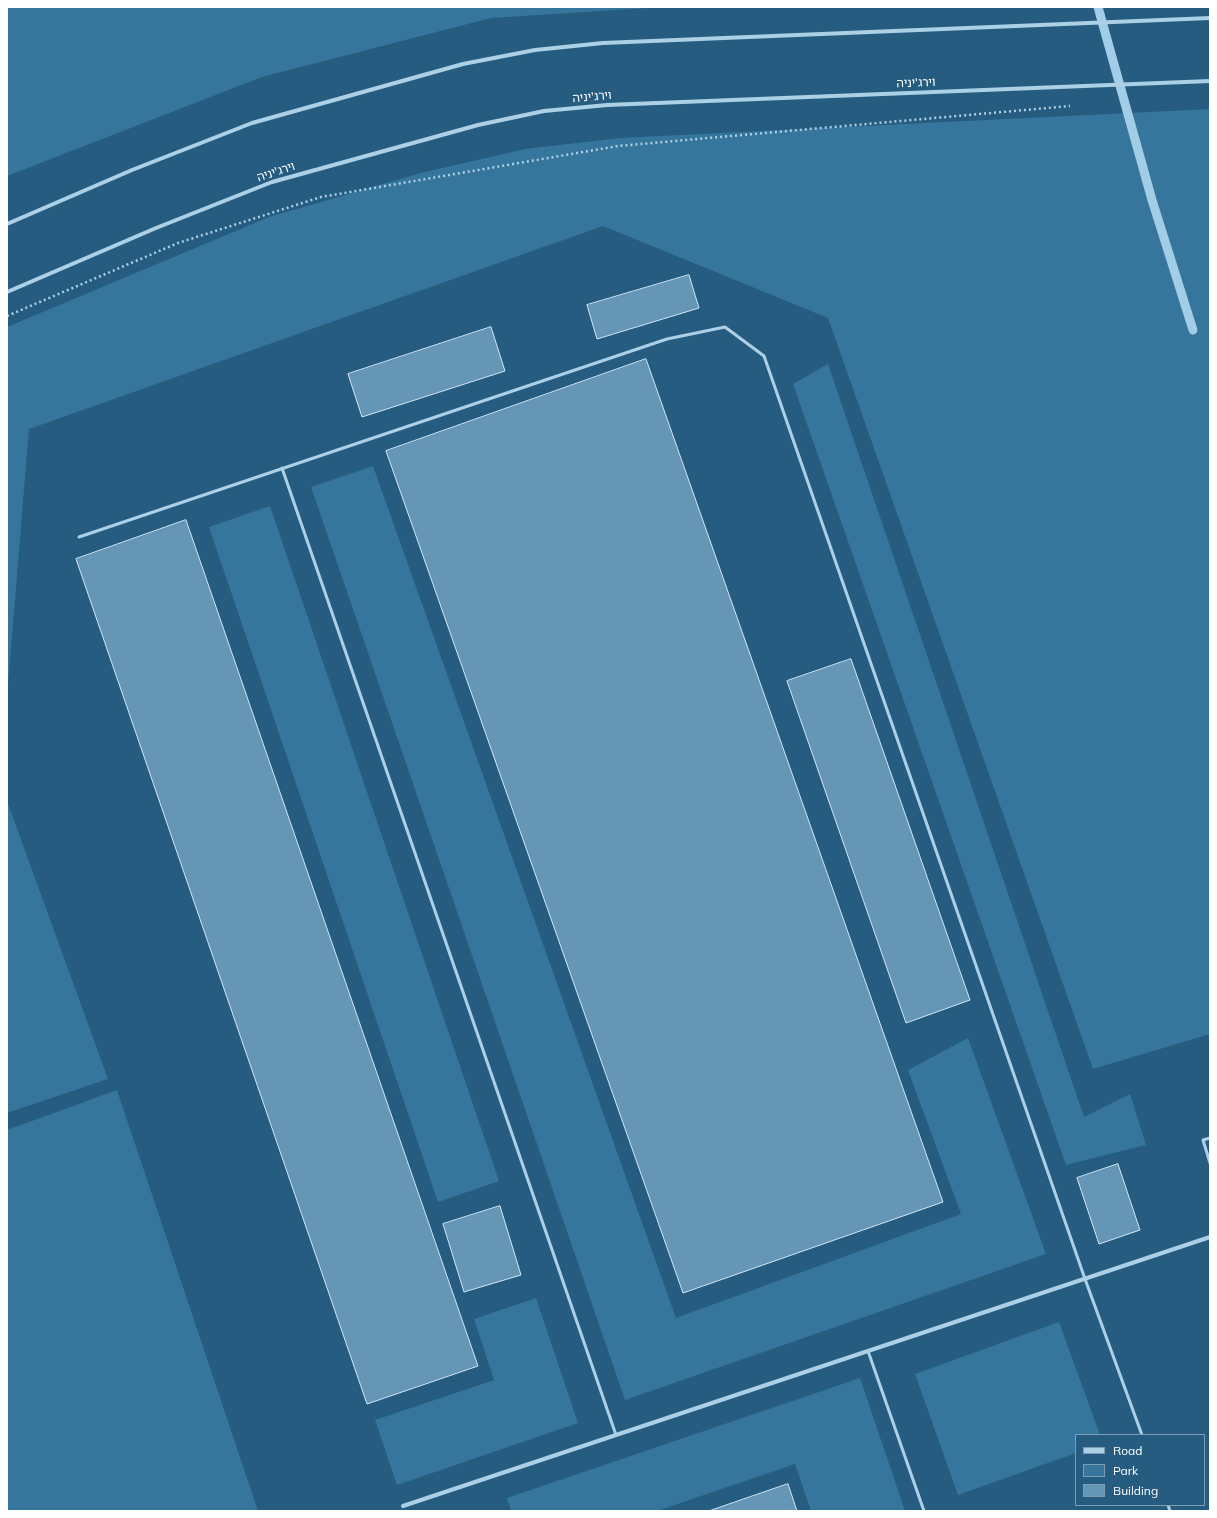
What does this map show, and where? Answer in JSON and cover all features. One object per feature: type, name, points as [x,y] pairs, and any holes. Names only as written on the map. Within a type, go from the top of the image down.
[{"type":"street","points":[[7,224],[132,170],[252,124],[463,64],[535,50],[603,43],[1210,18]]},
{"type":"street","name":"וירג'יניה","points":[[7,292],[156,228],[272,182],[478,125],[544,112],[607,105],[1210,81]]},
{"type":"street","points":[[402,1506],[1210,1237]]},
{"type":"lane","points":[[79,537],[666,339],[725,327],[764,356],[1085,1279],[1142,1434]]},
{"type":"lane","points":[[282,468],[616,1435]]},
{"type":"lane","points":[[1210,1138],[1203,1140],[1210,1163]]},
{"type":"lane","points":[[868,1351],[924,1511]]},
{"type":"path","points":[[7,316],[178,243],[321,197],[618,146],[1074,106]]},
{"type":"green space","points":[[7,7],[664,7],[491,18],[262,77],[7,176]]},
{"type":"green space","points":[[1210,109],[1210,1034],[1093,1069],[828,318],[603,226],[29,429],[7,697],[7,327],[269,217],[421,173],[525,149],[620,138]]},
{"type":"green space","points":[[828,364],[1084,1117],[1130,1094],[1146,1145],[1066,1165],[793,384]]},
{"type":"green space","points":[[373,466],[676,1318],[961,1214],[908,1070],[968,1038],[1046,1254],[625,1400],[311,487]]},
{"type":"green space","points":[[270,506],[499,1181],[438,1202],[209,527]]},
{"type":"green space","points":[[7,801],[108,1079],[7,1113]]},
{"type":"green space","points":[[117,1090],[258,1511],[7,1511],[7,1130]]},
{"type":"green space","points":[[536,1298],[578,1423],[397,1485],[375,1420],[494,1380],[474,1319]]},
{"type":"green space","points":[[1059,1322],[1100,1434],[1075,1434],[1075,1453],[958,1495],[915,1374]]},
{"type":"green space","points":[[860,1378],[905,1511],[811,1511],[795,1464],[657,1511],[511,1511],[507,1498]]},
{"type":"building","points":[[689,275],[699,308],[597,339],[587,305]]},
{"type":"building","points":[[491,327],[505,371],[362,417],[348,374]]},
{"type":"building","points":[[646,359],[943,1202],[683,1293],[386,451]]},
{"type":"building","points":[[186,520],[478,1366],[367,1404],[76,559]]},
{"type":"building","points":[[851,659],[970,1000],[906,1023],[787,681]]},
{"type":"building","points":[[1118,1164],[1140,1230],[1099,1244],[1077,1178]]},
{"type":"building","points":[[500,1206],[521,1275],[464,1292],[443,1224]]},
{"type":"building","points":[[788,1484],[797,1511],[709,1511]]},
{"type":"waterway","points":[[1098,7],[1152,200],[1193,330]]}]
